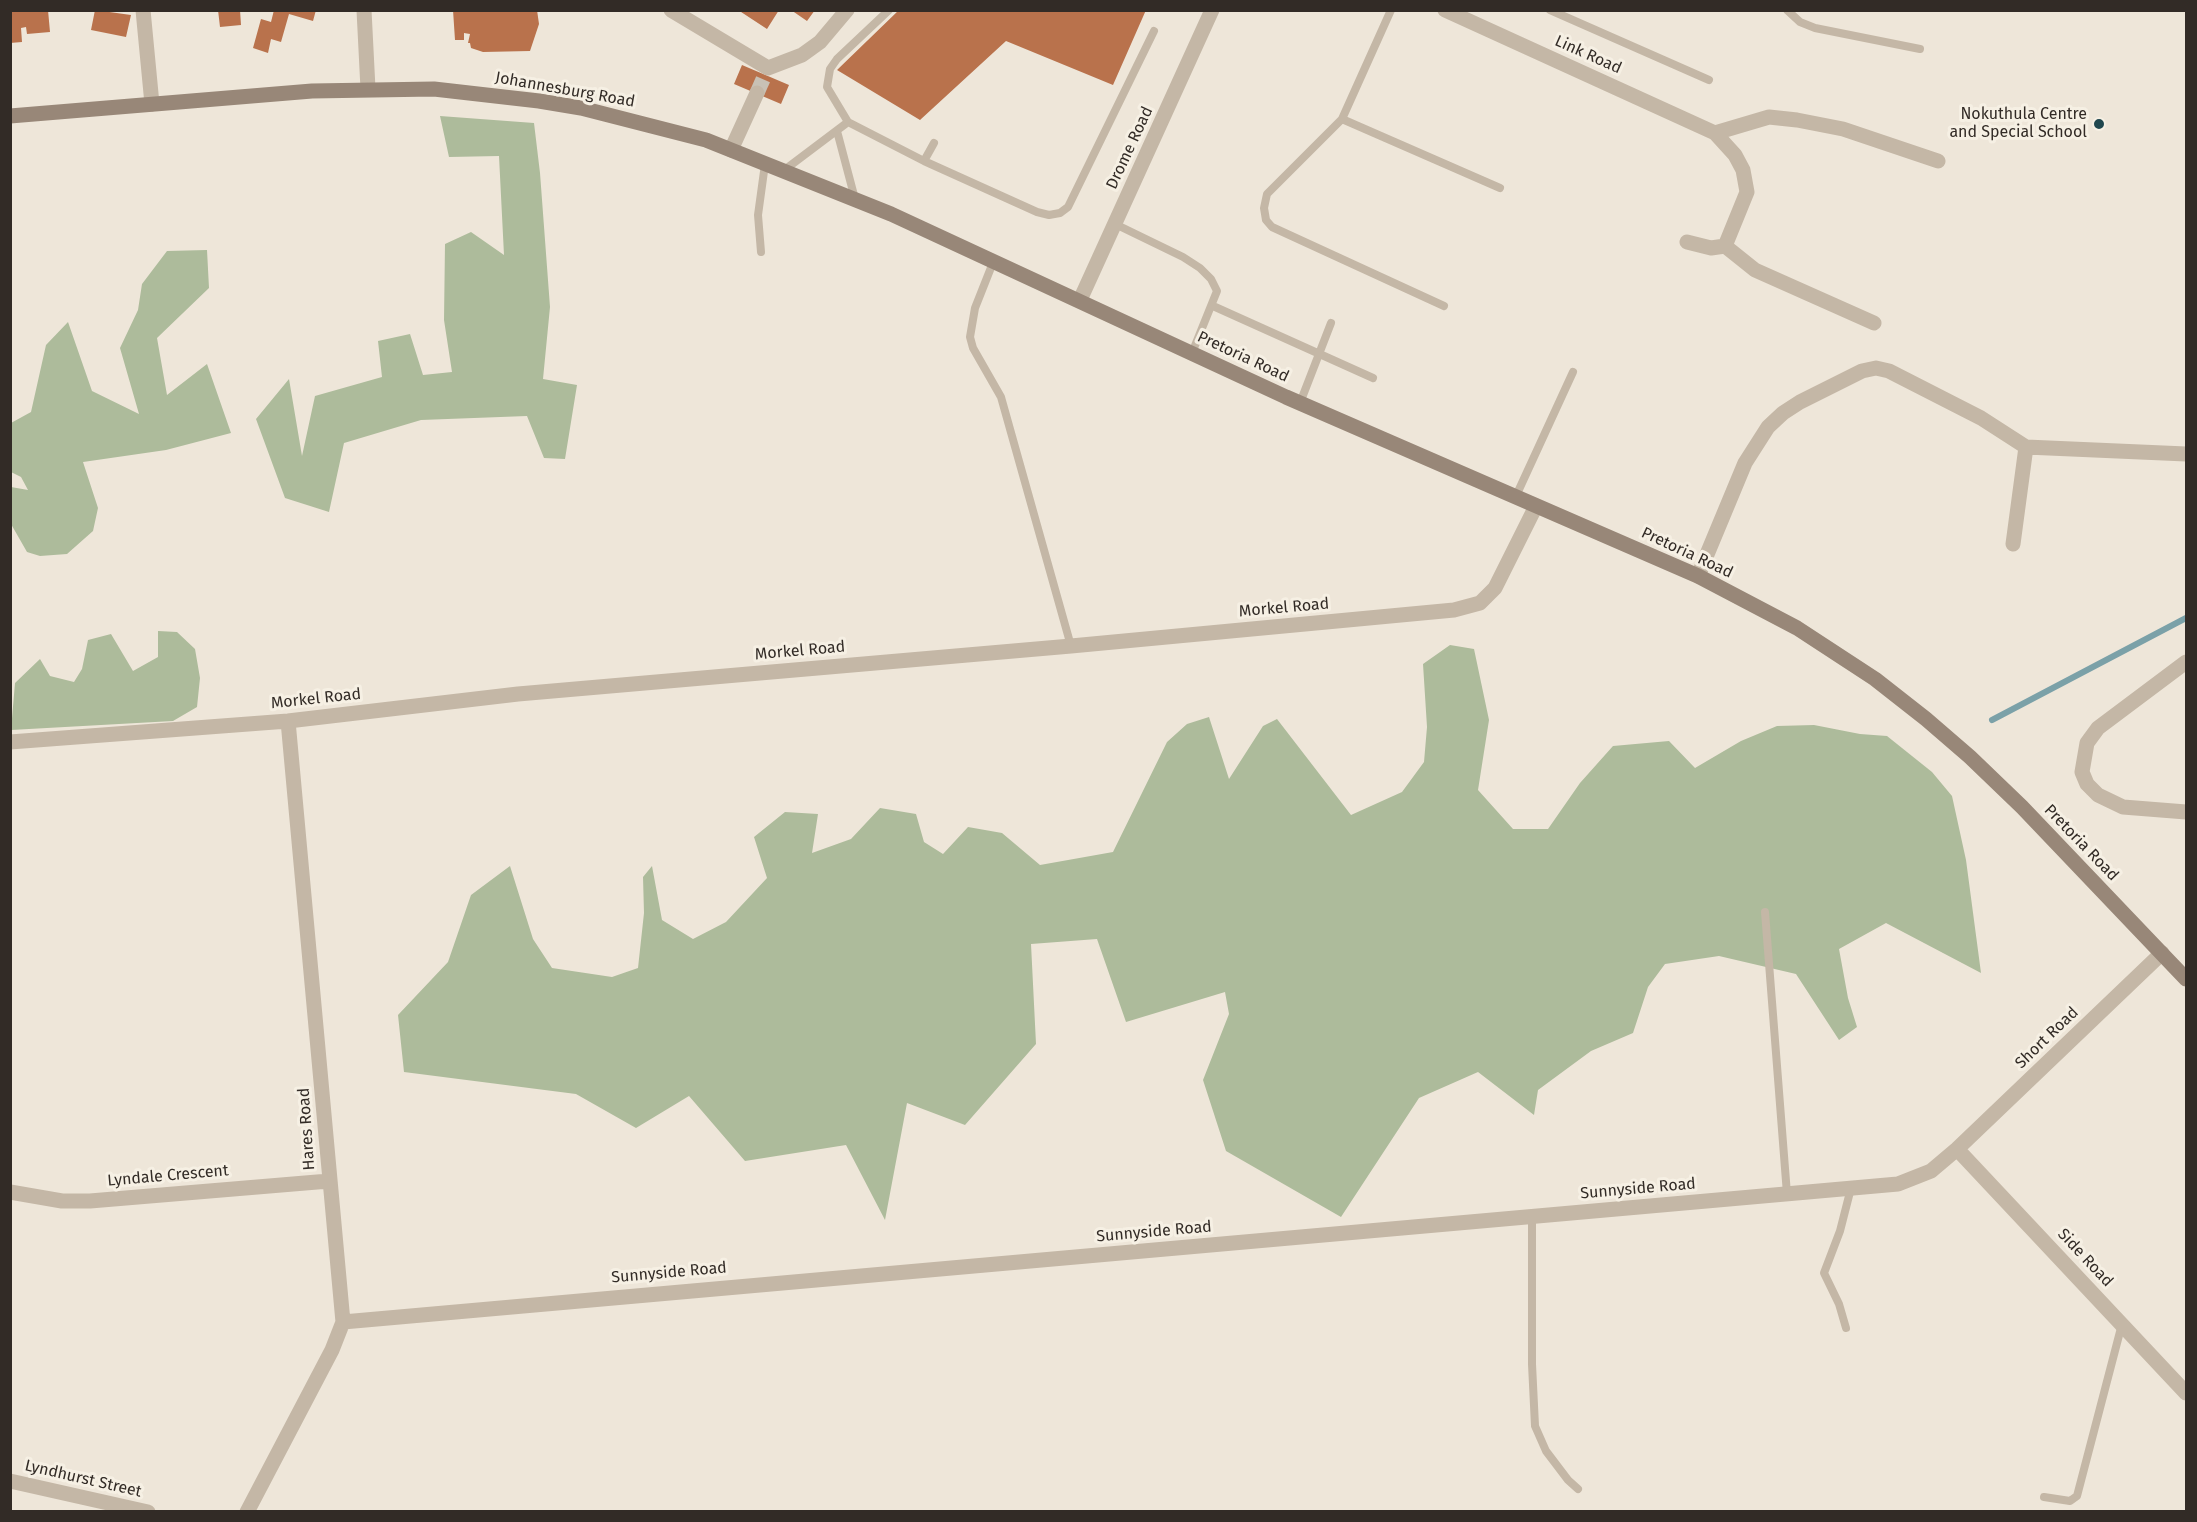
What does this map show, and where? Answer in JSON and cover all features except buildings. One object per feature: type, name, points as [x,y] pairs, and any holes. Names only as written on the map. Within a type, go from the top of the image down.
[{"type":"main road","name":"Johannesburg Road","points":[[10,116],[368,89],[434,89],[539,101],[629,119],[706,140],[855,199],[1080,300]]},
{"type":"main road","name":"Pretoria Road","points":[[1080,300],[1300,403],[1698,576],[1797,628],[1875,679],[1926,718],[2022,807],[2187,979]]},
{"type":"street","points":[[143,10],[152,104]]},
{"type":"street","points":[[364,10],[368,89]]},
{"type":"street","points":[[671,10],[766,72],[802,55],[820,42],[847,10]]},
{"type":"street","name":"Link Road","points":[[1445,10],[1715,133]]},
{"type":"street","name":"Drome Road","points":[[1080,300],[1211,11]]},
{"type":"street","points":[[731,150],[757,93]]},
{"type":"street","points":[[1725,246],[1747,192],[1743,170],[1715,133],[1769,117],[1797,120],[1843,129],[1938,161]]},
{"type":"street","points":[[1687,242],[1711,248],[1725,246],[1755,270],[1874,323]]},
{"type":"street","points":[[1698,576],[1744,463],[1768,427],[1792,408],[1862,371],[1876,368],[1889,371],[1981,418],[2026,447],[2187,454]]},
{"type":"street","points":[[2013,544],[2026,447]]},
{"type":"street","name":"Morkel Road","points":[[10,742],[288,721],[518,694],[1454,610],[1487,598],[1495,588],[1536,506]]},
{"type":"street","points":[[2187,662],[2098,728],[2086,743],[2082,772],[2087,784],[2098,795],[2123,807],[2187,812]]},
{"type":"street","name":"Hares Road","points":[[247,1512],[332,1350],[342,1322],[306,893],[288,721]]},
{"type":"street","name":"Short Road","points":[[1958,1149],[2162,953]]},
{"type":"street","name":"Sunnyside Road","points":[[342,1322],[702,1288],[1898,1184],[1931,1172],[1958,1149]]},
{"type":"street","name":"Side Road","points":[[1958,1149],[2187,1393]]},
{"type":"street","name":"Lyndale Crescent","points":[[10,1192],[52,1200],[90,1201],[329,1181]]},
{"type":"street","name":"Lyndhurst Street","points":[[10,1481],[148,1512]]},
{"type":"lane","points":[[889,10],[837,59],[830,69],[827,87],[848,122],[1036,212],[1060,213],[1068,207],[1154,31]]},
{"type":"lane","points":[[1391,10],[1342,119],[1267,194],[1264,208],[1266,220],[1272,227],[1444,306]]},
{"type":"lane","points":[[1550,10],[1709,80]]},
{"type":"lane","points":[[1786,10],[1800,22],[1815,28],[1920,49]]},
{"type":"lane","points":[[1342,119],[1500,188]]},
{"type":"lane","points":[[783,171],[848,122]]},
{"type":"lane","points":[[837,131],[855,199]]},
{"type":"lane","points":[[924,160],[934,143]]},
{"type":"lane","points":[[761,252],[759,199],[765,164]]},
{"type":"lane","points":[[1115,224],[1200,268],[1217,291],[1213,306],[1192,353]]},
{"type":"lane","points":[[994,260],[975,308],[970,337],[973,348],[1001,398],[1071,646]]},
{"type":"lane","points":[[1213,306],[1373,378]]},
{"type":"lane","points":[[1300,403],[1331,323]]},
{"type":"lane","points":[[1516,496],[1573,372]]},
{"type":"lane","points":[[1765,912],[1787,1194]]},
{"type":"lane","points":[[1846,1328],[1839,1304],[1824,1273],[1840,1231],[1851,1188]]},
{"type":"lane","points":[[1532,1217],[1532,1364],[1535,1426],[1546,1451],[1568,1480],[1578,1489]]},
{"type":"lane","points":[[2044,1497],[2070,1501],[2077,1496],[2122,1324]]},
{"type":"green space","points":[[440,116],[534,123],[550,307],[543,379],[577,385],[565,459],[544,458],[527,416],[421,420],[344,443],[329,512],[285,498],[256,419],[289,379],[302,456],[315,396],[382,377],[378,341],[410,334],[423,375],[452,372],[444,320],[445,244],[471,232],[504,255],[499,156],[449,157]]},
{"type":"green space","points":[[207,250],[209,288],[157,338],[167,395],[207,364],[231,433],[166,450],[83,462],[98,508],[93,531],[67,554],[40,556],[27,552],[11,524],[11,487],[28,490],[21,477],[11,472],[11,423],[31,412],[46,345],[68,322],[92,391],[139,414],[120,348],[138,310],[142,284],[167,251]]},
{"type":"green space","points":[[158,631],[177,632],[195,649],[200,678],[197,707],[173,721],[11,730],[15,683],[40,659],[50,676],[74,682],[82,669],[88,640],[111,634],[133,671],[158,657]]},
{"type":"green space","points":[[1450,645],[1474,649],[1489,720],[1478,790],[1513,829],[1548,829],[1580,783],[1613,746],[1669,741],[1695,768],[1741,741],[1777,726],[1814,725],[1860,734],[1887,736],[1932,772],[1952,796],[1966,860],[1981,973],[1886,923],[1839,949],[1848,998],[1857,1027],[1839,1040],[1796,974],[1719,956],[1665,964],[1648,987],[1633,1033],[1591,1051],[1538,1090],[1534,1115],[1478,1072],[1419,1098],[1341,1217],[1226,1151],[1203,1080],[1229,1014],[1225,992],[1126,1022],[1097,939],[1031,944],[1036,1044],[965,1125],[907,1103],[885,1220],[846,1145],[745,1161],[689,1096],[636,1128],[576,1094],[404,1072],[398,1015],[448,962],[471,895],[510,866],[533,939],[552,968],[612,977],[638,968],[644,913],[643,877],[652,866],[662,920],[693,939],[726,922],[767,878],[754,837],[785,812],[818,814],[812,853],[851,839],[880,808],[916,814],[924,842],[943,854],[968,827],[1002,833],[1040,865],[1113,852],[1167,742],[1187,724],[1209,717],[1229,779],[1263,726],[1277,719],[1351,815],[1402,792],[1424,762],[1427,727],[1423,664]]},
{"type":"waterway","points":[[1992,720],[2186,618]]},
{"type":"tunnel","points":[[757,93],[765,75]]},
{"type":"place","name":"Nokuthula Centre and Special School","points":[[2099,124]]}]
